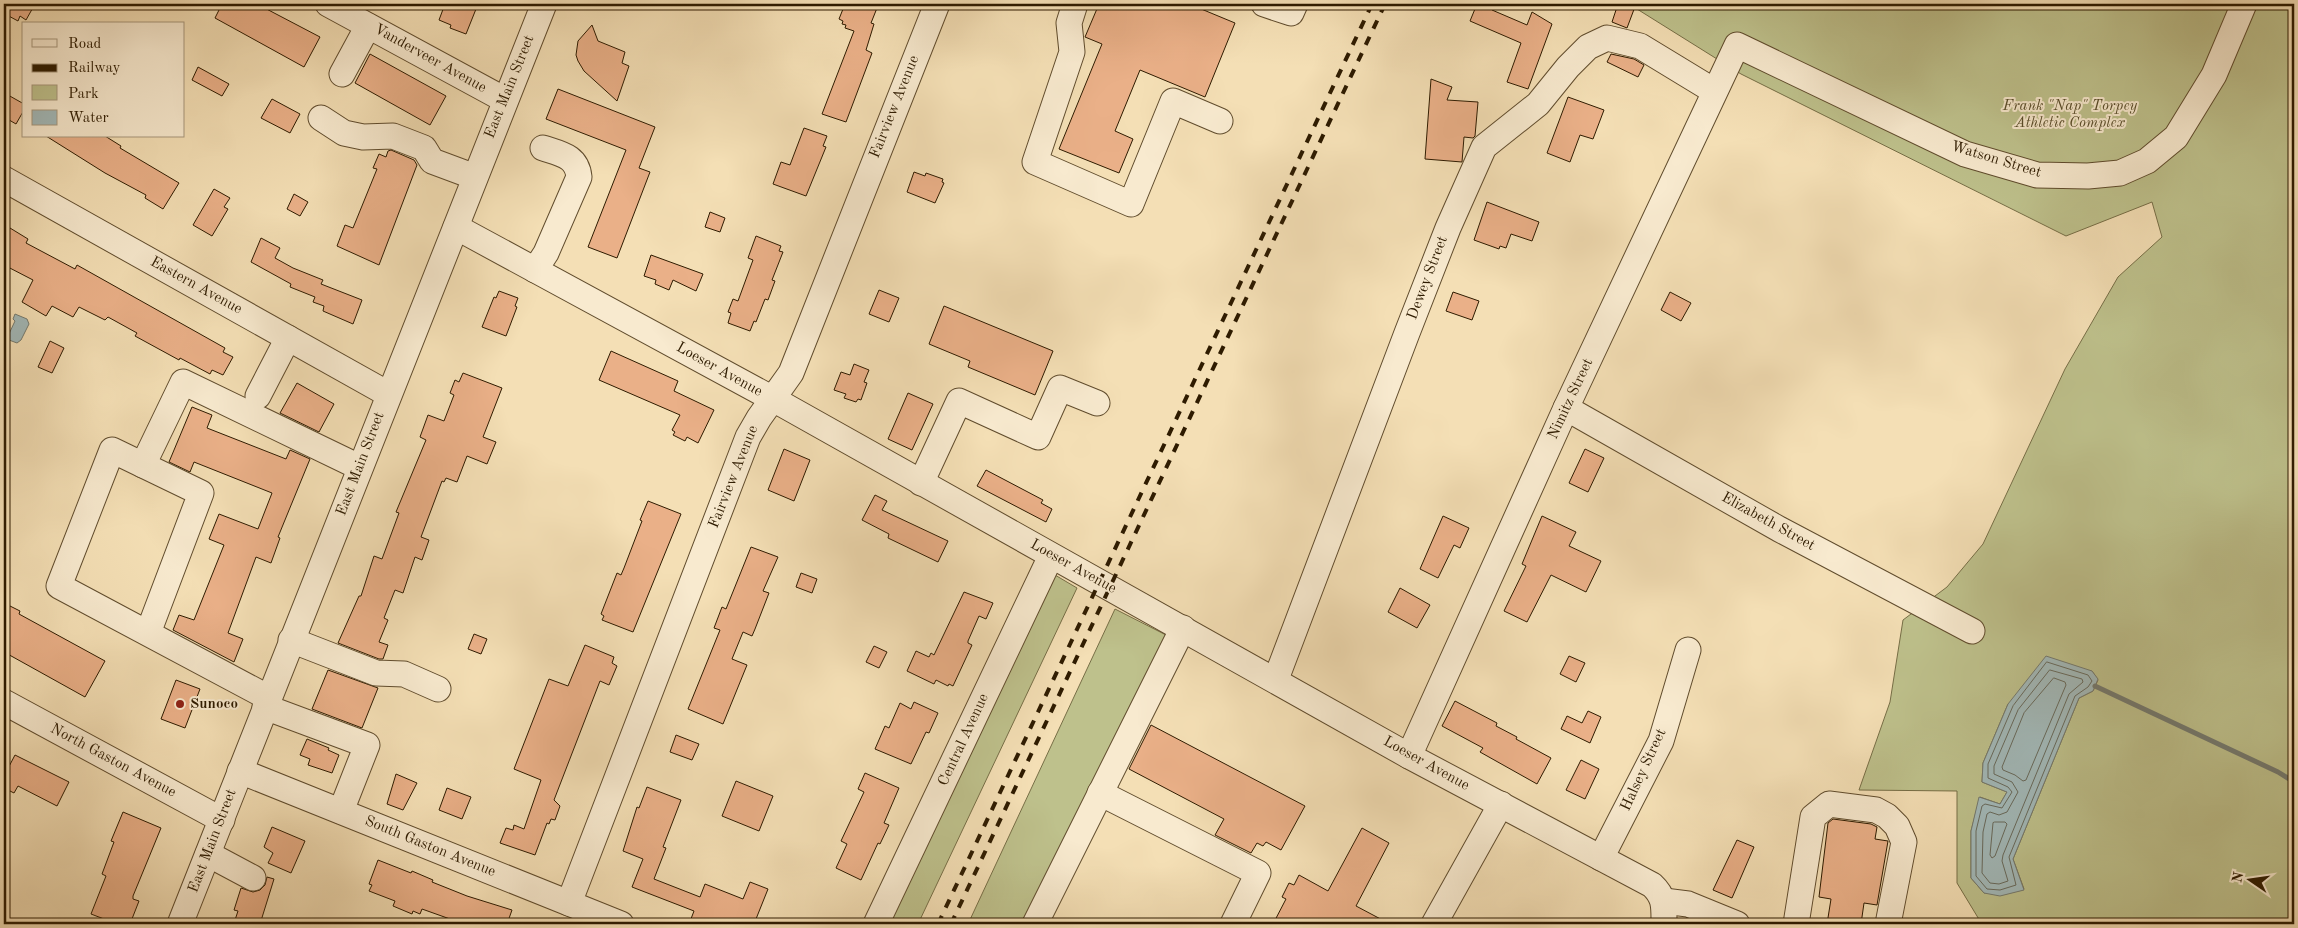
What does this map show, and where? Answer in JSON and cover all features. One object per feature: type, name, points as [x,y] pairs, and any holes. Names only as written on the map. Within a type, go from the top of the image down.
[{"type":"street","name":"Vanderveer Avenue","points":[[328,4],[505,100]]},
{"type":"street","name":"East Main Street","points":[[180,924],[359,467],[544,4]]},
{"type":"street","name":"Fairview Avenue","points":[[581,913],[748,436],[791,372],[937,4]]},
{"type":"street","points":[[1075,4],[1069,23],[1072,52],[1035,162],[1131,204],[1173,101],[1220,120]]},
{"type":"street","points":[[1264,4],[1293,8]]},
{"type":"street","name":"Watson Street","points":[[1737,45],[1965,154],[2037,175],[2088,176],[2120,173],[2147,161],[2176,137],[2214,75],[2244,4]]},
{"type":"street","points":[[342,74],[368,26]]},
{"type":"street","name":"Dewey Street","points":[[1276,679],[1410,324],[1448,228],[1484,147],[1538,104],[1568,67],[1588,47],[1607,38],[1640,46],[1714,91]]},
{"type":"street","name":"Nimitz Street","points":[[1410,756],[1566,408],[1737,45]]},
{"type":"street","points":[[321,118],[344,132],[363,137],[393,136],[424,148],[432,160],[475,177]]},
{"type":"street","points":[[535,270],[546,253],[579,177],[578,167],[571,158],[543,148]]},
{"type":"street","name":"Eastern Avenue","points":[[4,179],[388,394]]},
{"type":"street","name":"Loeser Avenue","points":[[456,227],[773,399],[1051,556],[1276,679],[1410,756],[1652,885],[1658,891],[1664,913]]},
{"type":"street","points":[[258,396],[288,338]]},
{"type":"street","points":[[143,465],[183,382],[359,467]]},
{"type":"street","points":[[921,482],[958,401],[1038,437],[1060,388],[1097,403]]},
{"type":"street","name":"Elizabeth Street","points":[[1566,408],[1779,529],[1972,631]]},
{"type":"street","points":[[148,633],[201,493],[112,450],[59,586],[148,633],[267,702],[367,746],[341,811]]},
{"type":"street","name":"Central Avenue","points":[[876,924],[1051,556]]},
{"type":"street","points":[[1035,924],[1183,628]]},
{"type":"street","points":[[291,640],[376,673],[404,674],[438,689]]},
{"type":"street","name":"Halsey Street","points":[[1601,858],[1661,741],[1688,650]]},
{"type":"street","name":"North Gaston Avenue","points":[[4,702],[222,820]]},
{"type":"street","name":"South Gaston Avenue","points":[[240,771],[341,811],[581,913],[621,924]]},
{"type":"street","points":[[1100,793],[1258,873],[1233,924]]},
{"type":"street","points":[[1434,924],[1501,804]]},
{"type":"street","points":[[1796,924],[1813,817],[1829,804],[1876,810],[1887,816],[1897,826],[1904,842],[1888,924]]},
{"type":"street","points":[[208,854],[253,878]]},
{"type":"street","points":[[1664,913],[1688,904],[1737,924]]},
{"type":"green space","name":"Frank \"Nap\" Torpey Athletic Complex","points":[[1629,4],[2294,4],[2294,924],[1979,924],[1980,921],[1957,883],[1957,791],[1859,790],[1890,702],[1903,620],[1947,587],[1983,544],[2065,369],[2118,277],[2162,237],[2152,202],[2066,236],[1741,74]],"holes":[[[2092,671],[2098,680],[2093,691],[2079,698],[2013,859],[2024,889],[1984,893],[1971,878],[1971,831],[1980,797],[2000,804],[2007,792],[1982,782],[1983,763],[2008,704]]]},
{"type":"green space","points":[[1055,575],[1077,588],[918,924],[888,924]]},
{"type":"green space","points":[[1115,609],[1168,636],[1027,924],[968,924]]},
{"type":"water","points":[[15,314],[27,319],[29,324],[21,340],[17,343],[9,340],[8,336],[15,321],[13,319]]},
{"type":"water","points":[[2046,656],[2092,671],[2098,679],[2093,691],[2079,698],[2013,859],[2024,890],[2000,896],[1984,893],[1971,878],[1971,831],[1979,797],[2000,804],[2007,792],[1982,782],[1983,763],[2008,704]]},
{"type":"building","points":[[4,4],[35,4],[26,20],[20,16],[18,21],[5,14],[8,9]]},
{"type":"building","points":[[222,4],[257,4],[320,37],[304,67],[215,18]]},
{"type":"building","points":[[445,4],[478,4],[466,34],[450,28],[451,25],[439,20]]},
{"type":"building","points":[[845,4],[864,4],[877,8],[871,23],[874,24],[866,50],[872,53],[846,122],[822,114],[854,31],[845,28],[846,25],[842,24],[843,21],[839,19]]},
{"type":"building","points":[[1099,4],[1182,4],[1193,8],[1194,6],[1235,23],[1205,97],[1140,70],[1115,131],[1133,139],[1119,173],[1059,149],[1102,44],[1085,37]]},
{"type":"building","points":[[1477,4],[1495,4],[1492,10],[1527,25],[1532,12],[1552,24],[1528,89],[1507,82],[1521,43],[1470,21]]},
{"type":"building","points":[[1618,4],[1636,4],[1627,28],[1612,22]]},
{"type":"building","points":[[592,25],[598,41],[625,52],[622,63],[629,66],[617,101],[584,71],[576,55],[578,41]]},
{"type":"building","points":[[370,54],[446,96],[430,125],[355,83]]},
{"type":"building","points":[[1611,54],[1634,59],[1644,65],[1638,77],[1607,62]]},
{"type":"building","points":[[198,67],[229,84],[222,96],[192,80]]},
{"type":"building","points":[[1431,79],[1452,87],[1447,100],[1478,102],[1475,136],[1473,138],[1464,137],[1462,162],[1425,159]]},
{"type":"building","points":[[558,89],[655,127],[639,168],[650,172],[617,258],[588,247],[626,150],[546,119]]},
{"type":"building","points":[[8,95],[22,103],[22,114],[16,124],[4,117],[4,103]]},
{"type":"building","points":[[1568,97],[1604,110],[1593,139],[1580,135],[1570,162],[1547,153]]},
{"type":"building","points":[[272,99],[300,114],[290,133],[261,118]]},
{"type":"building","points":[[804,128],[827,136],[823,146],[826,147],[806,196],[773,184],[781,162],[790,165]]},
{"type":"building","points":[[49,138],[108,138],[121,146],[120,148],[179,183],[163,209],[145,198],[146,195],[105,173]]},
{"type":"building","points":[[391,150],[414,160],[417,165],[379,265],[337,246],[345,225],[353,228],[377,169],[373,168],[379,154],[386,157],[388,151]]},
{"type":"building","points":[[914,172],[925,176],[926,173],[943,179],[942,182],[944,183],[935,203],[907,192]]},
{"type":"building","points":[[214,189],[230,198],[224,207],[228,209],[212,236],[193,225]]},
{"type":"building","points":[[294,194],[308,202],[300,216],[287,209]]},
{"type":"building","points":[[1487,202],[1539,222],[1532,241],[1511,234],[1506,248],[1500,246],[1499,249],[1474,240]]},
{"type":"building","points":[[710,212],[725,218],[720,232],[705,227]]},
{"type":"building","points":[[10,228],[28,239],[26,243],[75,269],[77,265],[225,348],[223,352],[233,357],[223,375],[212,370],[210,374],[180,358],[179,360],[135,336],[137,333],[108,317],[105,320],[79,307],[73,317],[52,306],[46,316],[22,302],[33,280],[4,265],[4,239]]},
{"type":"building","points":[[756,236],[781,246],[779,251],[783,252],[772,280],[775,281],[768,300],[765,299],[756,322],[754,321],[750,331],[728,323],[731,313],[728,312],[733,299],[738,301],[753,260],[748,258]]},
{"type":"building","points":[[261,238],[280,248],[275,258],[293,268],[323,280],[321,284],[362,300],[353,324],[323,311],[324,306],[313,302],[315,297],[290,287],[291,284],[251,262]]},
{"type":"building","points":[[651,255],[703,274],[696,291],[673,280],[669,290],[655,284],[656,280],[644,276]]},
{"type":"building","points":[[879,290],[899,298],[889,322],[869,314]]},
{"type":"building","points":[[499,291],[518,298],[515,306],[517,307],[506,336],[482,327],[494,297],[496,298]]},
{"type":"building","points":[[1453,292],[1479,301],[1472,320],[1446,311]]},
{"type":"building","points":[[1670,292],[1691,303],[1681,321],[1661,310]]},
{"type":"building","points":[[944,306],[1053,351],[1035,395],[968,367],[970,361],[929,344]]},
{"type":"building","points":[[50,341],[64,348],[52,373],[38,367]]},
{"type":"building","points":[[611,351],[678,381],[674,391],[714,410],[698,443],[687,437],[685,441],[673,435],[675,432],[672,430],[680,415],[599,380]]},
{"type":"building","points":[[854,364],[869,370],[864,382],[867,383],[861,400],[858,399],[856,402],[844,398],[846,394],[834,390],[841,372],[850,375]]},
{"type":"building","points":[[463,373],[502,388],[483,437],[496,442],[487,464],[467,456],[457,482],[446,478],[444,482],[442,481],[421,537],[429,540],[422,560],[415,557],[403,593],[395,590],[384,618],[388,620],[379,642],[388,645],[383,659],[379,659],[338,643],[359,596],[361,596],[374,556],[382,559],[399,513],[396,512],[426,440],[420,437],[428,415],[444,421],[454,395],[450,393],[455,380],[459,382]]},
{"type":"building","points":[[297,383],[334,404],[319,432],[280,413]]},
{"type":"building","points":[[908,393],[933,404],[912,450],[888,439]]},
{"type":"building","points":[[192,407],[212,415],[207,428],[286,459],[290,450],[310,459],[278,537],[280,538],[271,563],[256,557],[228,633],[243,639],[234,662],[173,630],[179,615],[194,620],[224,545],[209,539],[219,514],[258,529],[272,493],[194,462],[190,472],[169,462]]},
{"type":"building","points":[[784,449],[810,460],[794,501],[768,490]]},
{"type":"building","points":[[1585,449],[1604,458],[1588,492],[1569,483]]},
{"type":"building","points":[[986,470],[1043,500],[1041,503],[1052,509],[1046,522],[977,486]]},
{"type":"building","points":[[875,495],[887,501],[882,510],[948,541],[938,562],[888,538],[889,534],[862,520]]},
{"type":"building","points":[[648,501],[681,514],[633,632],[602,620],[604,616],[601,614],[617,573],[621,575],[624,568]]},
{"type":"building","points":[[1443,516],[1469,528],[1460,548],[1454,545],[1438,578],[1420,569]]},
{"type":"building","points":[[1542,516],[1576,532],[1569,546],[1601,561],[1586,592],[1551,575],[1527,622],[1504,611],[1526,566],[1522,564]]},
{"type":"building","points":[[751,547],[778,557],[763,591],[769,593],[752,636],[743,632],[732,659],[747,665],[723,724],[688,709],[720,630],[714,628],[722,607],[726,609]]},
{"type":"building","points":[[801,573],[817,579],[812,593],[796,587]]},
{"type":"building","points":[[1400,588],[1430,605],[1417,628],[1388,612]]},
{"type":"building","points":[[964,592],[993,603],[986,619],[979,616],[968,641],[972,645],[953,686],[949,684],[948,686],[936,680],[934,684],[907,671],[916,651],[929,657],[931,653],[934,655]]},
{"type":"building","points":[[4,603],[20,611],[19,614],[105,661],[85,697],[4,652]]},
{"type":"building","points":[[474,634],[487,639],[481,654],[468,649]]},
{"type":"building","points":[[585,645],[614,657],[612,663],[617,666],[609,685],[600,681],[554,800],[560,806],[555,820],[551,819],[549,824],[547,823],[535,855],[500,843],[506,828],[513,830],[514,825],[524,829],[541,780],[514,769],[549,679],[568,686]]},
{"type":"building","points":[[874,646],[887,652],[879,668],[866,662]]},
{"type":"building","points":[[1569,656],[1585,663],[1576,682],[1560,674]]},
{"type":"building","points":[[328,670],[378,688],[362,728],[312,709]]},
{"type":"building","name":"Sunoco","points":[[176,680],[200,689],[185,728],[161,719]]},
{"type":"building","points":[[1455,701],[1497,723],[1496,726],[1517,737],[1516,739],[1551,758],[1537,784],[1480,752],[1483,748],[1442,726]]},
{"type":"building","points":[[914,702],[938,713],[929,733],[926,732],[911,764],[875,749],[885,726],[889,728],[900,703],[911,709]]},
{"type":"building","points":[[1588,711],[1601,717],[1590,743],[1561,729],[1567,716],[1582,723]]},
{"type":"building","points":[[1151,725],[1305,806],[1281,850],[1266,842],[1263,846],[1257,843],[1251,853],[1215,835],[1224,819],[1129,769]]},
{"type":"building","points":[[676,735],[699,744],[692,760],[670,752]]},
{"type":"building","points":[[307,739],[329,748],[328,750],[339,755],[332,773],[308,765],[310,759],[300,755]]},
{"type":"building","points":[[15,755],[69,782],[57,806],[18,786],[14,793],[4,788],[4,776]]},
{"type":"building","points":[[1581,760],[1599,769],[1585,799],[1566,790]]},
{"type":"building","points":[[865,773],[899,788],[884,823],[889,825],[880,844],[878,843],[861,880],[836,868],[847,844],[841,841],[864,792],[858,789]]},
{"type":"building","points":[[396,774],[417,783],[403,810],[387,804]]},
{"type":"building","points":[[736,781],[773,796],[759,831],[722,816]]},
{"type":"building","points":[[647,787],[681,800],[663,847],[666,848],[654,879],[700,897],[705,884],[743,899],[750,882],[768,889],[754,924],[689,924],[694,911],[632,887],[643,859],[623,851],[637,807],[639,808]]},
{"type":"building","points":[[447,788],[471,797],[462,819],[439,810]]},
{"type":"building","points":[[123,812],[161,828],[133,896],[133,899],[139,901],[130,924],[117,924],[91,914],[106,876],[102,874],[114,842],[111,841]]},
{"type":"building","points":[[1833,819],[1871,824],[1877,827],[1875,839],[1888,841],[1877,905],[1864,903],[1861,924],[1827,924],[1831,899],[1819,897],[1828,823]]},
{"type":"building","points":[[272,827],[305,841],[291,873],[268,863],[273,853],[264,847]]},
{"type":"building","points":[[1362,828],[1389,843],[1356,906],[1390,924],[1273,924],[1286,899],[1282,897],[1289,883],[1294,885],[1299,875],[1328,891]]},
{"type":"building","points":[[1737,840],[1754,847],[1732,898],[1713,890]]},
{"type":"building","points":[[378,860],[411,873],[412,871],[433,880],[432,882],[467,896],[512,910],[507,924],[464,924],[422,909],[420,914],[413,911],[412,914],[393,906],[395,901],[369,891],[372,885],[369,884]]},
{"type":"building","points":[[267,877],[274,879],[260,924],[237,924],[238,920],[235,920],[238,911],[234,910],[241,888],[253,892],[260,890],[265,885]]},
{"type":"waterway","points":[[2095,686],[2278,772],[2294,782]]},
{"type":"railway","points":[[938,924],[1372,4]]},
{"type":"railway","points":[[951,924],[1385,4]]},
{"type":"place","name":"Sunoco","points":[[180,704]]}]
